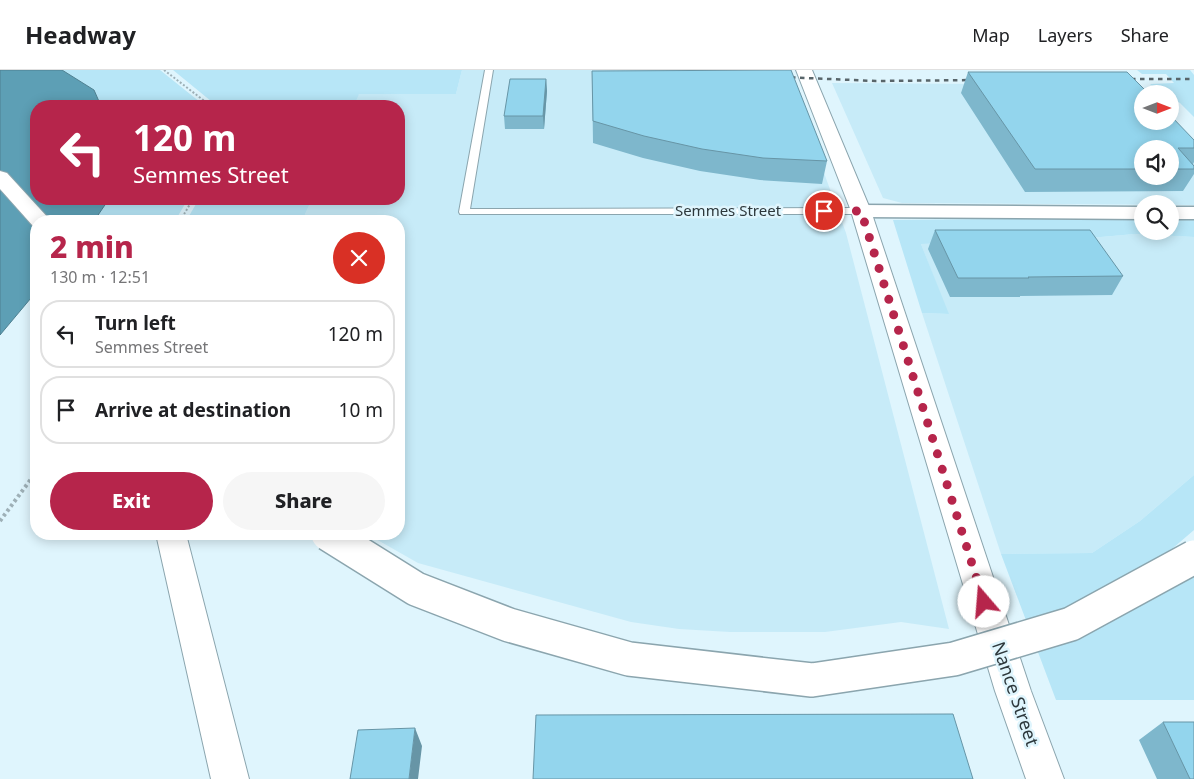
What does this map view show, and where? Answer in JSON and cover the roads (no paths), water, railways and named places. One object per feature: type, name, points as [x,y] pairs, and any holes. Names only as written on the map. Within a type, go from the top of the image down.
[{"type":"main road","name":"Nance Street","points":[[804,70],[861,211],[1013,691],[1045,779]]},
{"type":"main road","points":[[0,177],[35,215]]},
{"type":"main road","points":[[21,200],[30,216]]},
{"type":"main road","points":[[172,540],[230,779]]},
{"type":"main road","points":[[338,540],[416,589],[509,626],[629,659],[812,680],[954,659],[1071,624],[1194,557]]},
{"type":"street","name":"Semmes Street","points":[[861,211],[1134,213]]},
{"type":"street","points":[[1179,213],[1194,213]]},
{"type":"lane","name":"Semmes Street","points":[[489,70],[464,212],[861,211]]},
{"type":"railway","points":[[782,77],[876,81],[979,80]]},
{"type":"railway","points":[[1122,79],[1194,79]]}]
